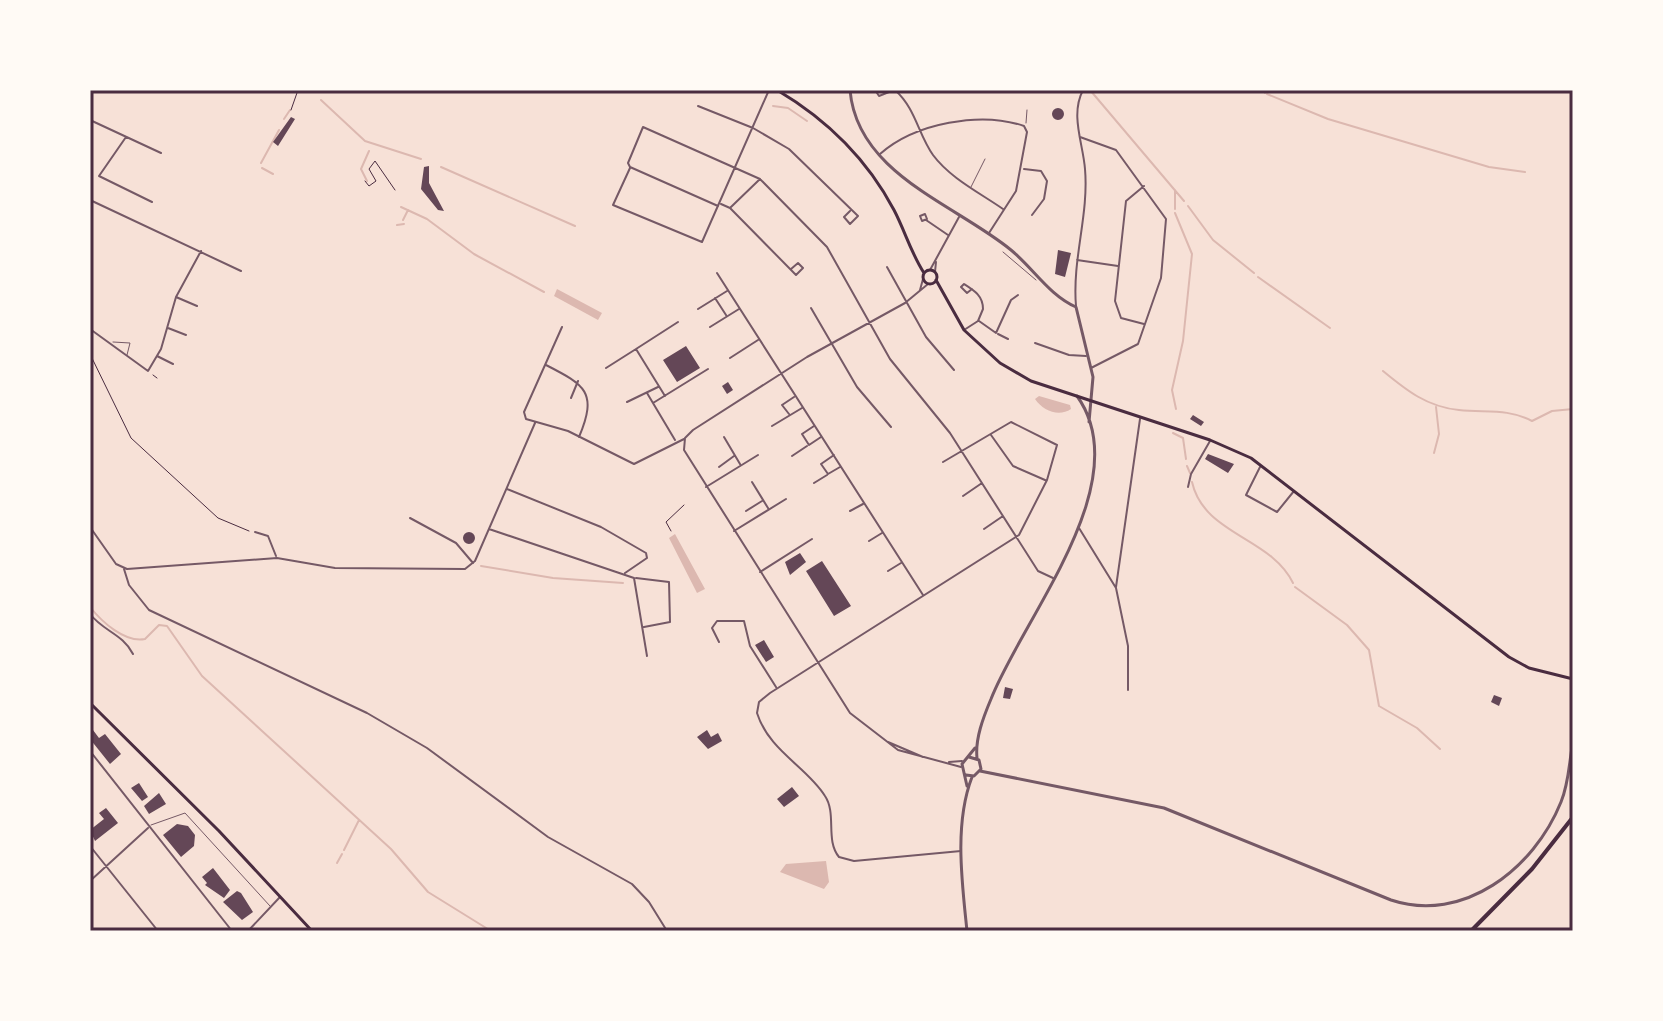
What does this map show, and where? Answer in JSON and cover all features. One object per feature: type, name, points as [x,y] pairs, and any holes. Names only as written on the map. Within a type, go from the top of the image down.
[{"type":"main road","points":[[777,90],[819,118],[855,153],[893,208],[918,263],[936,280],[964,330],[988,354],[1020,376],[1140,419],[1210,440],[1262,465],[1517,662],[1573,679]]},
{"type":"main road","points":[[929,272],[923,279],[941,292]]},
{"type":"main road","points":[[929,284],[936,280]]},
{"type":"main road","points":[[90,703],[312,931]]},
{"type":"main road","points":[[1471,931],[1532,869],[1573,817]]},
{"type":"street","points":[[769,90],[753,128],[735,167],[702,242],[613,205],[643,127],[735,167],[760,179],[827,247],[893,363],[961,450],[1038,571],[1054,578]]},
{"type":"street","points":[[850,90],[856,123],[880,154],[908,181],[1012,251],[1038,279],[1076,307]]},
{"type":"street","points":[[875,90],[879,96],[894,90],[913,111],[941,164],[1004,209]]},
{"type":"street","points":[[1083,90],[1077,110],[1086,194],[1075,260],[1076,307],[1091,368],[1089,422]]},
{"type":"street","points":[[698,106],[753,128],[789,149],[850,211]]},
{"type":"street","points":[[90,120],[161,153]]},
{"type":"street","points":[[880,154],[923,131],[978,121],[1024,126],[1027,132],[1023,169],[1016,191],[988,234]]},
{"type":"street","points":[[126,137],[99,176],[152,202]]},
{"type":"street","points":[[1080,137],[1116,150],[1166,219],[1161,278],[1135,347],[1091,368]]},
{"type":"street","points":[[630,166],[730,208],[791,269]]},
{"type":"street","points":[[1023,169],[1041,171],[1047,181],[1044,199],[1032,215]]},
{"type":"street","points":[[730,208],[760,179]]},
{"type":"street","points":[[1144,186],[1126,201],[1115,301],[1118,313],[1125,320],[1145,325]]},
{"type":"street","points":[[90,200],[241,271]]},
{"type":"street","points":[[929,272],[959,215]]},
{"type":"street","points":[[926,220],[949,235]]},
{"type":"street","points":[[90,329],[148,371],[168,328],[176,297],[201,251]]},
{"type":"street","points":[[1075,260],[1120,266]]},
{"type":"street","points":[[887,267],[926,337],[954,370]]},
{"type":"street","points":[[717,273],[923,596]]},
{"type":"street","points":[[920,290],[923,279]]},
{"type":"street","points":[[562,327],[524,416],[535,423],[542,422],[579,437],[634,464],[685,438],[781,373],[907,302],[929,284]]},
{"type":"street","points":[[964,330],[978,321],[983,305],[972,289]]},
{"type":"street","points":[[698,309],[728,290]]},
{"type":"street","points":[[996,333],[1011,300],[1018,295]]},
{"type":"street","points":[[176,297],[197,306]]},
{"type":"street","points":[[715,298],[727,316]]},
{"type":"street","points":[[710,327],[740,308]]},
{"type":"street","points":[[811,308],[857,387],[891,427]]},
{"type":"street","points":[[978,321],[1008,339]]},
{"type":"street","points":[[606,368],[678,322]]},
{"type":"street","points":[[168,328],[186,335]]},
{"type":"street","points":[[730,358],[759,339]]},
{"type":"street","points":[[1035,343],[1069,355],[1088,355]]},
{"type":"street","points":[[636,349],[665,396]]},
{"type":"street","points":[[157,356],[173,364]]},
{"type":"street","points":[[545,364],[578,381],[586,393],[589,406],[579,437]]},
{"type":"street","points":[[653,403],[708,369]]},
{"type":"street","points":[[571,398],[578,381]]},
{"type":"street","points":[[627,402],[659,386]]},
{"type":"street","points":[[647,393],[676,441],[684,445]]},
{"type":"street","points":[[981,769],[977,745],[987,707],[1008,659],[1054,578],[1078,527],[1094,463],[1089,422],[1085,408],[1076,395]]},
{"type":"street","points":[[789,416],[782,405],[796,396]]},
{"type":"street","points":[[1085,408],[1091,399]]},
{"type":"street","points":[[772,426],[803,407]]},
{"type":"street","points":[[1116,588],[1140,419]]},
{"type":"street","points":[[943,462],[1011,422],[1056,442],[1047,480],[1016,536],[777,689],[759,702],[759,720],[795,766],[825,796],[832,845],[839,857],[854,861],[962,851]]},
{"type":"street","points":[[90,527],[116,564],[124,569],[277,558],[345,568],[462,570],[474,563],[535,423]]},
{"type":"street","points":[[809,445],[802,434],[815,426]]},
{"type":"street","points":[[991,434],[1013,466],[1047,480]]},
{"type":"street","points":[[792,456],[822,436]]},
{"type":"street","points":[[724,437],[741,465]]},
{"type":"street","points":[[685,438],[687,460],[850,713],[885,741],[924,757],[962,767],[969,776],[962,851],[967,931]]},
{"type":"street","points":[[1188,487],[1191,474],[1210,440]]},
{"type":"street","points":[[705,487],[758,455]]},
{"type":"street","points":[[828,474],[821,464],[834,455]]},
{"type":"street","points":[[719,467],[735,456]]},
{"type":"street","points":[[1262,465],[1246,495],[1277,512],[1294,490]]},
{"type":"street","points":[[814,483],[841,466]]},
{"type":"street","points":[[752,482],[769,509]]},
{"type":"street","points":[[963,496],[982,483]]},
{"type":"street","points":[[505,488],[601,527],[646,553],[647,558],[625,575]]},
{"type":"street","points":[[733,532],[786,499]]},
{"type":"street","points":[[746,511],[763,500]]},
{"type":"street","points":[[850,511],[864,503]]},
{"type":"street","points":[[984,529],[1003,516]]},
{"type":"street","points":[[410,518],[456,543],[474,563]]},
{"type":"street","points":[[1078,527],[1086,534],[1116,588],[1128,646],[1128,690]]},
{"type":"street","points":[[488,529],[634,578],[669,582],[670,622],[643,627]]},
{"type":"street","points":[[255,532],[270,539],[277,558]]},
{"type":"street","points":[[869,541],[883,532]]},
{"type":"street","points":[[759,572],[812,539]]},
{"type":"street","points":[[888,571],[902,562]]},
{"type":"street","points":[[124,569],[129,585],[149,610],[367,713],[427,748],[548,837],[632,884],[667,931]]},
{"type":"street","points":[[634,578],[647,656]]},
{"type":"street","points":[[90,614],[101,626],[124,638],[133,654]]},
{"type":"street","points":[[719,642],[712,628],[717,621],[744,621],[750,646],[777,689]]},
{"type":"street","points":[[969,776],[981,769],[1164,808],[1391,900],[1439,907],[1463,902],[1490,889],[1532,847],[1561,802],[1573,742]]},
{"type":"street","points":[[962,767],[977,745]]},
{"type":"street","points":[[90,751],[232,931]]},
{"type":"street","points":[[969,757],[977,758]]},
{"type":"street","points":[[946,762],[964,761]]},
{"type":"street","points":[[90,881],[149,826]]},
{"type":"street","points":[[90,846],[158,931]]},
{"type":"street","points":[[248,931],[281,897]]},
{"type":"lane","points":[[1024,126],[1027,110]]},
{"type":"lane","points":[[971,187],[985,159]]},
{"type":"lane","points":[[1003,252],[1033,280],[1038,279]]},
{"type":"lane","points":[[111,344],[130,343],[127,355]]},
{"type":"lane","points":[[149,826],[185,813],[271,907]]},
{"type":"path","points":[[291,110],[298,90]]},
{"type":"path","points":[[365,181],[369,186],[376,181],[369,169],[372,162],[376,162],[395,190]]},
{"type":"path","points":[[378,172],[382,169]]},
{"type":"path","points":[[90,354],[131,438],[218,518],[234,528],[255,532]]},
{"type":"path","points":[[148,371],[157,378]]},
{"type":"path","points":[[671,531],[666,522],[684,505]]},
{"type":"shaded area","points":[[557,289],[602,313],[598,320],[554,296]]},
{"type":"shaded area","points":[[1039,396],[1070,405],[1071,409],[1061,412],[1047,410],[1035,399]]},
{"type":"shaded area","points":[[675,534],[705,589],[697,593],[669,538]]},
{"type":"shaded area","points":[[826,861],[829,882],[824,889],[780,872],[786,864]]},
{"type":"building","points":[[1058,108],[1064,114],[1058,120],[1052,114]]},
{"type":"building","points":[[291,117],[295,119],[278,146],[273,142]]},
{"type":"building","points":[[429,166],[429,183],[444,211],[438,210],[421,189],[424,167]]},
{"type":"building","points":[[1058,250],[1071,253],[1065,277],[1055,274]]},
{"type":"building","points":[[686,346],[700,368],[677,382],[663,360]]},
{"type":"building","points":[[728,382],[733,390],[727,394],[722,386]]},
{"type":"building","points":[[1193,415],[1204,422],[1201,426],[1190,419]]},
{"type":"building","points":[[1208,454],[1234,464],[1228,473],[1205,459]]},
{"type":"building","points":[[464,533],[474,533],[474,543],[464,543]]},
{"type":"building","points":[[800,553],[806,562],[790,575],[785,562]]},
{"type":"building","points":[[822,561],[851,606],[834,616],[806,571]]},
{"type":"building","points":[[764,640],[774,657],[766,662],[755,645]]},
{"type":"building","points":[[1005,687],[1013,689],[1010,699],[1003,698]]},
{"type":"building","points":[[1494,695],[1502,698],[1499,706],[1491,702]]},
{"type":"building","points":[[90,726],[99,738],[105,734],[121,754],[110,764],[90,739]]},
{"type":"building","points":[[707,730],[711,737],[718,733],[722,741],[708,749],[697,737]]},
{"type":"building","points":[[139,783],[148,797],[142,801],[131,788]]},
{"type":"building","points":[[792,787],[799,796],[784,807],[777,799]]},
{"type":"building","points":[[159,793],[166,804],[149,814],[144,806]]},
{"type":"building","points":[[106,808],[118,823],[95,841],[90,830],[104,819],[99,813]]},
{"type":"building","points":[[177,824],[188,826],[195,835],[194,846],[181,857],[163,835]]},
{"type":"building","points":[[213,868],[230,890],[224,898],[205,885],[207,883],[202,877]]},
{"type":"building","points":[[237,891],[253,912],[242,920],[223,902]]},
{"type":"waterway","points":[[1090,90],[1184,201]]},
{"type":"waterway","points":[[1267,94],[1328,119],[1489,167],[1525,172]]},
{"type":"waterway","points":[[321,100],[365,141],[421,159]]},
{"type":"waterway","points":[[773,106],[788,108],[807,121]]},
{"type":"waterway","points":[[284,119],[290,110]]},
{"type":"waterway","points":[[261,163],[279,130]]},
{"type":"waterway","points":[[367,181],[361,169],[369,151]]},
{"type":"waterway","points":[[441,167],[575,226]]},
{"type":"waterway","points":[[262,168],[273,174]]},
{"type":"waterway","points":[[1175,190],[1175,209]]},
{"type":"waterway","points":[[1188,206],[1213,240],[1254,273]]},
{"type":"waterway","points":[[401,207],[427,219],[474,254],[544,292]]},
{"type":"waterway","points":[[403,220],[408,210]]},
{"type":"waterway","points":[[1175,213],[1192,254],[1183,341],[1172,390],[1176,409]]},
{"type":"waterway","points":[[397,225],[404,224]]},
{"type":"waterway","points":[[1258,277],[1330,328]]},
{"type":"waterway","points":[[1383,371],[1418,396],[1447,408],[1505,413],[1532,421],[1552,411],[1573,409]]},
{"type":"waterway","points":[[1434,453],[1439,434],[1436,407]]},
{"type":"waterway","points":[[1173,433],[1183,438],[1186,459]]},
{"type":"waterway","points":[[1187,466],[1190,473]]},
{"type":"waterway","points":[[1192,482],[1199,500],[1210,514],[1270,555],[1293,583]]},
{"type":"waterway","points":[[481,566],[553,578],[623,583]]},
{"type":"waterway","points":[[1295,587],[1347,625],[1369,650],[1379,706],[1417,728],[1440,749]]},
{"type":"waterway","points":[[90,607],[107,625],[130,638],[145,639],[159,625],[167,626],[202,676],[391,849],[428,892],[491,931]]},
{"type":"waterway","points":[[344,850],[359,820]]},
{"type":"waterway","points":[[337,863],[342,854]]}]
